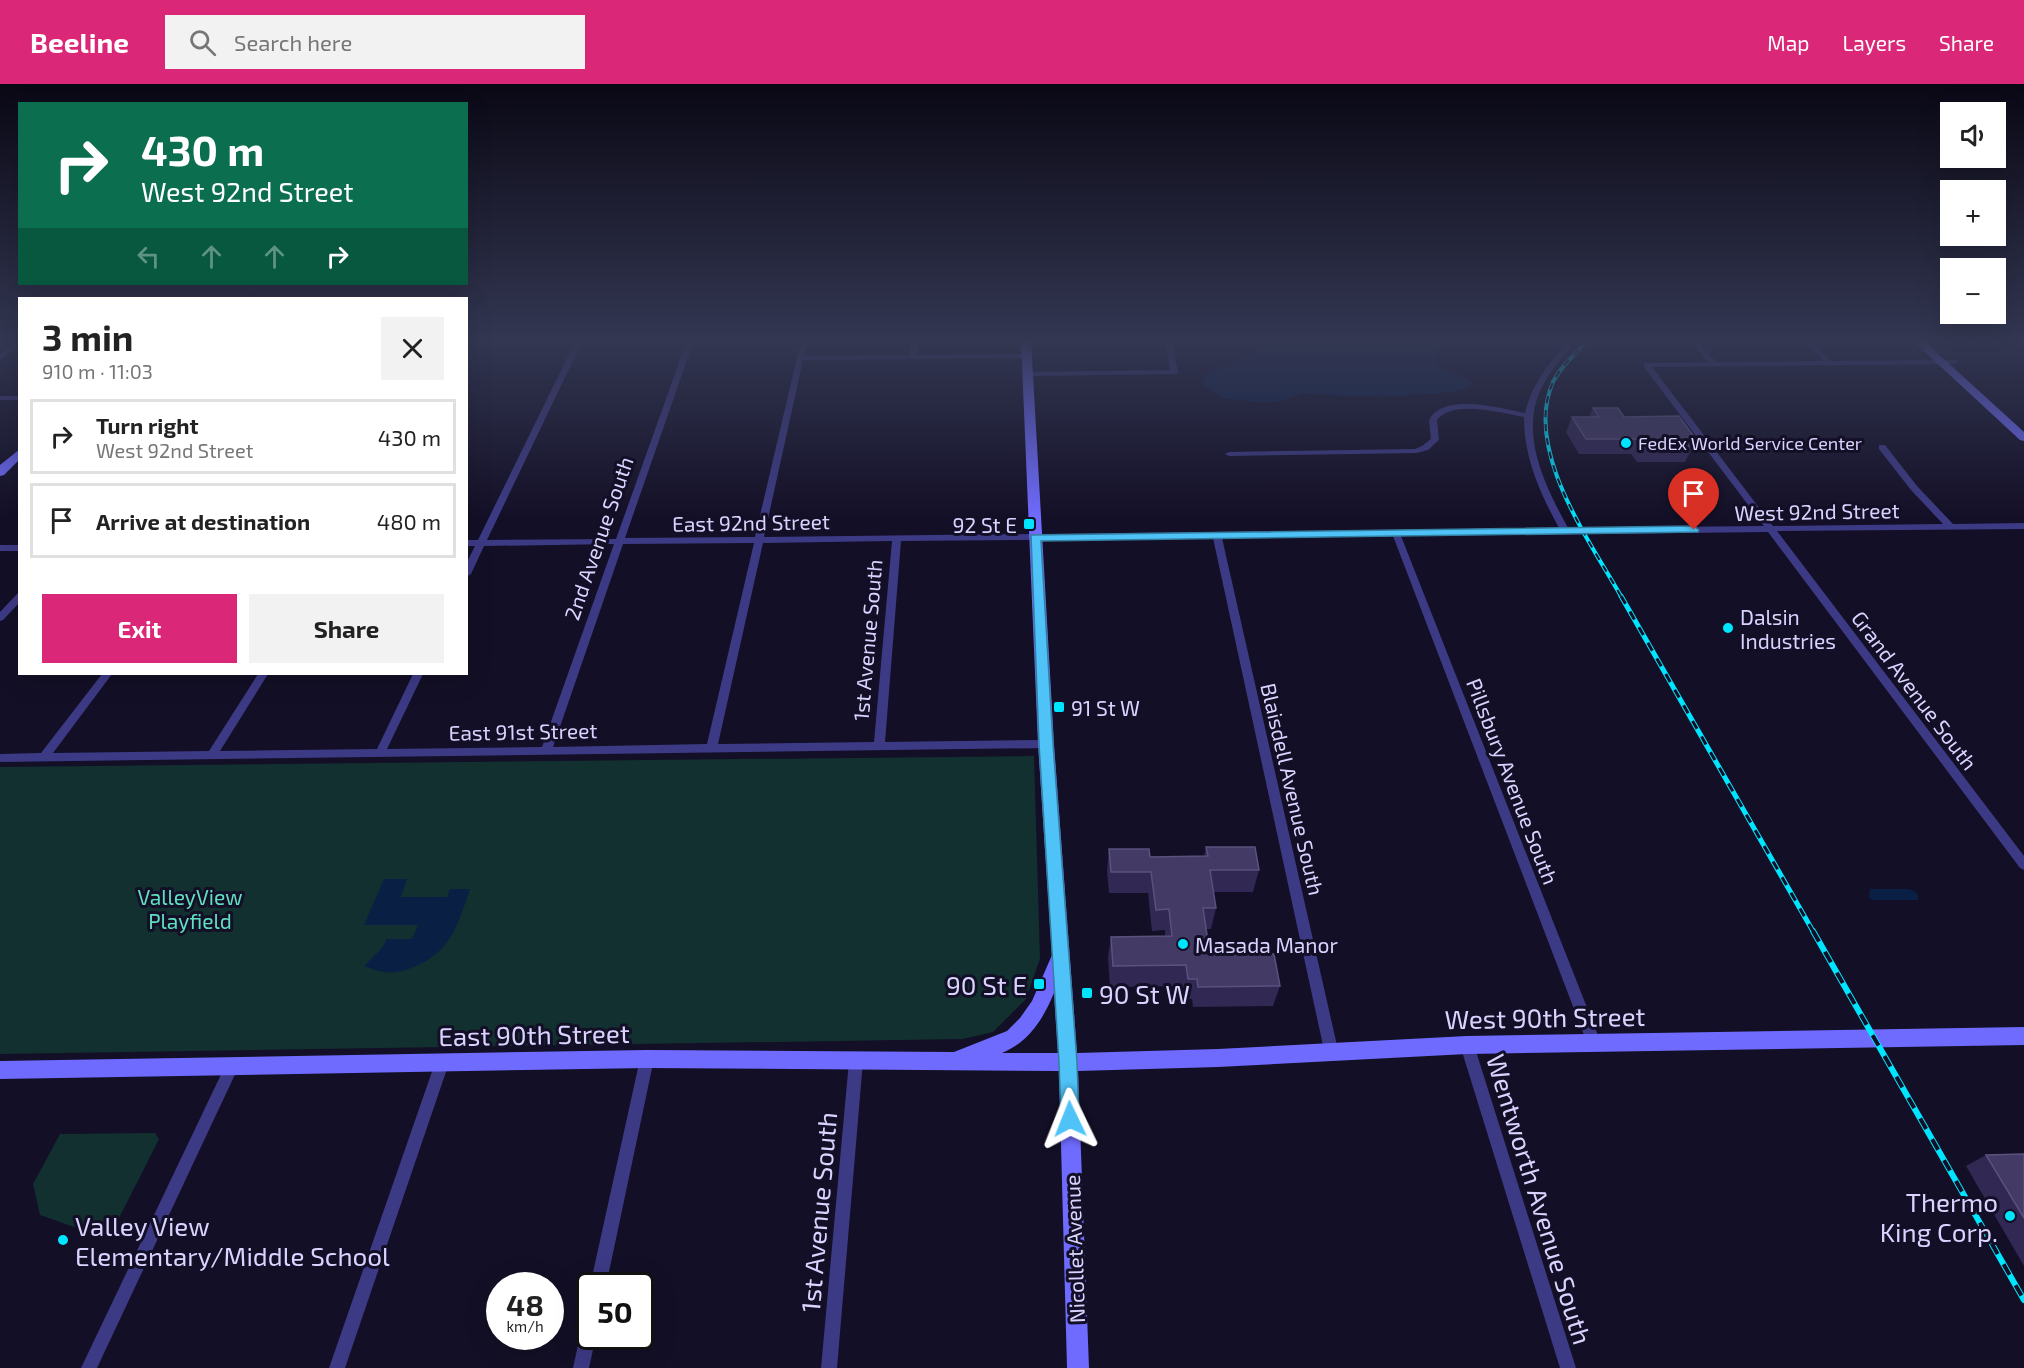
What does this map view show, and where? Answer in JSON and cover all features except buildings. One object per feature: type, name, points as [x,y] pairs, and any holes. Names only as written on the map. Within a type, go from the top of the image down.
[{"type":"main road","name":"Nicollet Avenue","points":[[1029,400],[1046,744],[1068,1062],[1078,1368]]},
{"type":"main road","points":[[1982,400],[2024,438]]},
{"type":"main road","points":[[1996,400],[2024,425]]},
{"type":"main road","points":[[0,472],[18,454]]},
{"type":"main road","points":[[951,1062],[1006,1041],[1019,1033],[1039,1005],[1061,955]]},
{"type":"main road","name":"West 90th Street","points":[[1068,1062],[1218,1058],[1331,1050],[1467,1045],[2024,1036]]},
{"type":"main road","name":"East 90th Street","points":[[0,1070],[647,1059],[1068,1062]]},
{"type":"street","points":[[468,570],[550,400]]},
{"type":"street","name":"2nd Avenue South","points":[[546,750],[669,400]]},
{"type":"street","points":[[712,748],[791,400]]},
{"type":"street","points":[[1532,400],[1530,416],[1532,453],[1539,478],[1565,531]]},
{"type":"street","name":"Grand Avenue South","points":[[1673,400],[2024,865]]},
{"type":"street","points":[[1229,454],[1416,451],[1431,445],[1435,440],[1432,422],[1434,417],[1446,409],[1465,406],[1530,416]]},
{"type":"street","points":[[1882,447],[1914,488],[1951,527]]},
{"type":"street","name":"West 92nd Street","points":[[1035,537],[2024,526]]},
{"type":"street","name":"Pillsbury Avenue South","points":[[1396,533],[1594,1043]]},
{"type":"street","name":"Blaisdell Avenue South","points":[[1217,535],[1331,1050]]},
{"type":"street","name":"East 92nd Street","points":[[468,543],[1035,537]]},
{"type":"street","name":"1st Avenue South","points":[[879,746],[897,538]]},
{"type":"street","points":[[0,548],[18,548]]},
{"type":"street","points":[[0,618],[18,598]]},
{"type":"street","points":[[44,757],[105,675]]},
{"type":"street","points":[[212,755],[261,675]]},
{"type":"street","points":[[380,753],[418,675]]},
{"type":"street","name":"East 91st Street","points":[[0,758],[1046,744]]},
{"type":"street","name":"Wentworth Avenue South","points":[[1467,1045],[1568,1368]]},
{"type":"street","points":[[601,1272],[647,1059]]},
{"type":"street","name":"1st Avenue South","points":[[829,1368],[856,1061]]},
{"type":"street","points":[[337,1368],[442,1063]]},
{"type":"street","points":[[89,1368],[232,1066]]},
{"type":"street","points":[[581,1368],[585,1350]]},
{"type":"green space","name":"ValleyView Playfield","points":[[1034,756],[1040,959],[1026,999],[993,1032],[963,1039],[0,1054],[0,767]]},
{"type":"green space","points":[[155,1133],[159,1139],[114,1228],[80,1229],[40,1215],[33,1184],[60,1134]]},
{"type":"water","points":[[1238,400],[1285,400],[1265,403]]},
{"type":"water","points":[[384,879],[407,879],[401,897],[447,897],[450,889],[470,889],[457,925],[445,945],[427,961],[407,970],[383,972],[364,966],[382,948],[387,939],[412,939],[418,925],[364,925]]},
{"type":"water","points":[[1870,889],[1910,889],[1918,894],[1918,900],[1872,900],[1869,897]]},
{"type":"railway","points":[[1548,400],[1546,408],[1547,436],[1553,465],[1578,523],[1622,598]]},
{"type":"railway","points":[[1621,596],[1814,933]]},
{"type":"railway","points":[[1813,931],[2024,1300]]},
{"type":"place","name":"FedEx World Service Center","points":[[1626,443]]},
{"type":"place","name":"92 St E","points":[[1029,524]]},
{"type":"place","name":"Dalsin Industries","points":[[1728,628]]},
{"type":"place","name":"91 St W","points":[[1059,707]]},
{"type":"place","name":"Masada Manor","points":[[1183,944]]},
{"type":"place","name":"90 St E","points":[[1039,984]]},
{"type":"place","name":"90 St W","points":[[1087,993]]},
{"type":"place","name":"Thermo King Corp.","points":[[2010,1216]]},
{"type":"place","name":"Valley View Elementary/Middle School","points":[[63,1240]]},
{"type":"route","points":[[1070,1119],[1035,537],[1694,530]]}]
